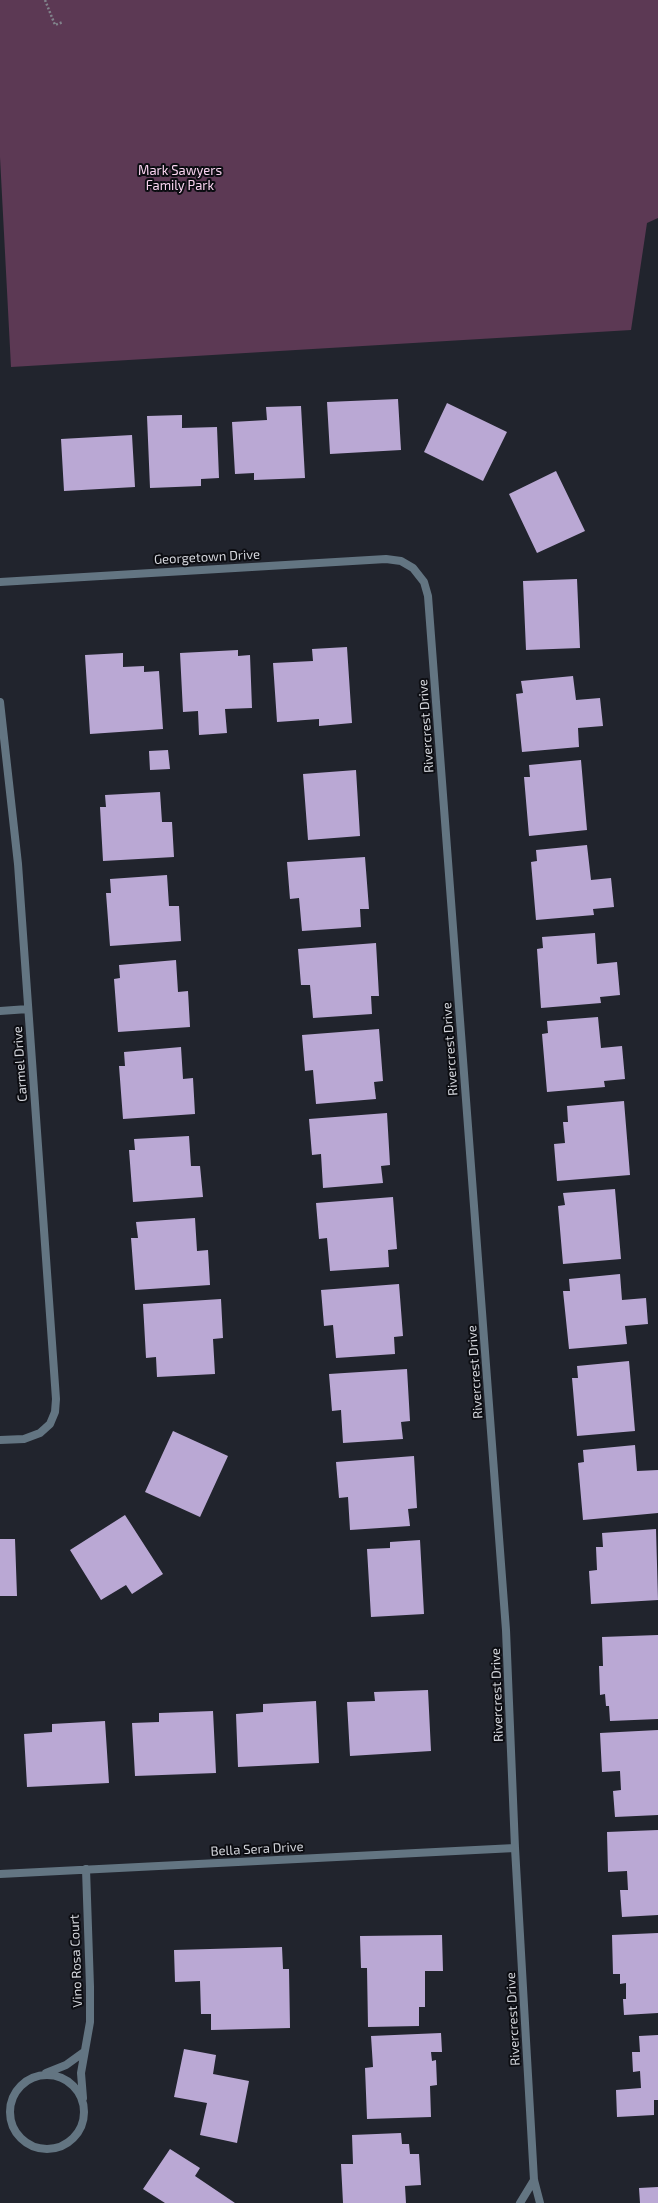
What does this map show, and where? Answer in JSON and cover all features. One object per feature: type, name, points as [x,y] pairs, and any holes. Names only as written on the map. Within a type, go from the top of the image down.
[{"type":"street","name":"Georgetown Drive","points":[[0,582],[386,559],[401,561],[413,568]]},
{"type":"street","name":"Rivercrest Drive","points":[[413,568],[424,582],[428,596],[506,1630],[515,1848],[534,2180],[540,2203]]},
{"type":"street","name":"Carmel Drive","points":[[0,702],[18,864],[56,1399],[55,1412],[50,1424],[40,1433],[24,1439],[0,1440]]},
{"type":"street","points":[[0,1010],[28,1009]]},
{"type":"street","name":"Bella Sera Drive","points":[[0,1874],[515,1848]]},
{"type":"street","name":"Vino Rosa Court","points":[[84,2052],[66,2065],[32,2077],[22,2084],[14,2094],[10,2106],[10,2118],[14,2130],[21,2139],[32,2146],[43,2150],[56,2149],[67,2144],[76,2136],[82,2125],[85,2113],[81,2073],[90,2022],[86,1869]]},
{"type":"street","points":[[44,2074],[57,2076],[68,2081],[77,2089],[83,2100]]},
{"type":"street","points":[[520,2203],[534,2180]]},
{"type":"path","points":[[45,0],[55,25],[63,22]]},
{"type":"green space","name":"Mark Sawyers Family Park","points":[[0,0],[658,0],[658,218],[647,223],[631,330],[11,367],[0,157]]},
{"type":"building","points":[[398,399],[401,450],[330,454],[327,402]]},
{"type":"building","points":[[447,403],[507,432],[483,481],[424,452]]},
{"type":"building","points":[[301,406],[305,478],[254,480],[254,473],[235,474],[232,422],[267,420],[266,407]]},
{"type":"building","points":[[182,415],[182,428],[217,427],[219,478],[201,479],[201,486],[150,488],[147,416]]},
{"type":"building","points":[[132,435],[135,487],[64,491],[61,439]]},
{"type":"building","points":[[556,471],[585,531],[537,553],[509,494]]},
{"type":"building","points":[[577,579],[580,648],[526,650],[523,581]]},
{"type":"building","points":[[347,647],[352,723],[319,726],[319,719],[277,722],[273,663],[313,661],[312,649]]},
{"type":"building","points":[[238,650],[238,656],[250,655],[252,708],[225,709],[227,733],[199,735],[198,711],[183,712],[180,653]]},
{"type":"building","points":[[123,653],[123,667],[144,666],[144,672],[159,671],[163,729],[90,734],[85,655]]},
{"type":"building","points":[[573,676],[576,700],[600,698],[603,726],[578,728],[579,747],[522,752],[516,694],[523,693],[521,681]]},
{"type":"building","points":[[168,750],[170,769],[150,770],[149,751]]},
{"type":"building","points":[[581,760],[587,830],[529,836],[524,777],[530,777],[529,765]]},
{"type":"building","points":[[356,770],[360,836],[308,840],[303,774]]},
{"type":"building","points":[[160,792],[162,822],[172,822],[174,857],[103,861],[100,807],[106,807],[105,795]]},
{"type":"building","points":[[587,845],[591,880],[611,878],[614,907],[593,909],[594,915],[536,920],[531,862],[537,861],[536,850]]},
{"type":"building","points":[[365,857],[369,909],[360,909],[361,927],[302,931],[299,898],[290,899],[287,862]]},
{"type":"building","points":[[167,875],[169,906],[179,906],[181,941],[110,946],[106,893],[111,893],[110,879]]},
{"type":"building","points":[[595,933],[597,964],[617,962],[620,995],[600,997],[601,1003],[541,1008],[537,949],[543,948],[542,937]]},
{"type":"building","points":[[376,943],[379,996],[371,996],[372,1014],[313,1018],[310,985],[301,985],[298,949]]},
{"type":"building","points":[[176,960],[178,992],[188,991],[190,1027],[118,1032],[114,979],[120,978],[119,965]]},
{"type":"building","points":[[598,1017],[601,1048],[622,1046],[625,1079],[604,1081],[605,1087],[547,1092],[542,1034],[548,1033],[547,1021]]},
{"type":"building","points":[[379,1029],[383,1081],[374,1082],[376,1099],[316,1104],[313,1070],[305,1071],[302,1035]]},
{"type":"building","points":[[181,1047],[183,1079],[193,1078],[195,1114],[123,1119],[119,1066],[125,1066],[124,1052]]},
{"type":"building","points":[[624,1101],[630,1175],[557,1181],[554,1144],[565,1143],[563,1122],[568,1122],[567,1106]]},
{"type":"building","points":[[387,1113],[390,1165],[381,1166],[383,1183],[323,1188],[321,1154],[312,1155],[309,1119]]},
{"type":"building","points":[[189,1136],[191,1166],[200,1166],[203,1197],[133,1202],[129,1150],[135,1150],[134,1139]]},
{"type":"building","points":[[615,1189],[621,1259],[563,1264],[558,1206],[565,1205],[563,1193]]},
{"type":"building","points":[[393,1197],[397,1249],[388,1250],[389,1267],[330,1271],[327,1238],[319,1239],[316,1203]]},
{"type":"building","points":[[195,1218],[197,1251],[208,1250],[210,1285],[135,1290],[131,1238],[138,1238],[136,1222]]},
{"type":"building","points":[[620,1274],[622,1300],[646,1298],[648,1324],[625,1326],[627,1344],[569,1349],[563,1291],[570,1291],[569,1279]]},
{"type":"building","points":[[399,1284],[403,1336],[394,1337],[395,1354],[336,1358],[333,1325],[324,1326],[321,1290]]},
{"type":"building","points":[[221,1299],[223,1338],[213,1339],[215,1374],[157,1377],[156,1357],[146,1358],[143,1304]]},
{"type":"building","points":[[629,1361],[635,1431],[577,1436],[572,1378],[578,1378],[577,1366]]},
{"type":"building","points":[[407,1369],[410,1421],[401,1422],[403,1439],[343,1443],[341,1410],[332,1411],[329,1374]]},
{"type":"building","points":[[173,1431],[228,1456],[200,1517],[145,1492]]},
{"type":"building","points":[[635,1445],[637,1471],[658,1470],[658,1513],[583,1520],[578,1463],[584,1462],[583,1450]]},
{"type":"building","points":[[414,1456],[417,1508],[408,1509],[410,1526],[350,1530],[348,1497],[339,1498],[336,1462]]},
{"type":"building","points":[[125,1515],[163,1574],[132,1594],[126,1585],[101,1600],[70,1550]]},
{"type":"building","points":[[656,1529],[658,1600],[591,1604],[589,1571],[597,1570],[596,1547],[603,1547],[602,1533]]},
{"type":"building","points":[[0,1539],[15,1539],[17,1596],[0,1596]]},
{"type":"building","points":[[420,1540],[424,1614],[371,1617],[367,1549],[390,1548],[390,1542]]},
{"type":"building","points":[[658,1635],[658,1719],[610,1721],[609,1706],[606,1706],[605,1694],[600,1695],[599,1666],[603,1666],[602,1637]]},
{"type":"building","points":[[428,1690],[431,1751],[350,1756],[347,1702],[375,1701],[374,1692]]},
{"type":"building","points":[[316,1701],[319,1763],[238,1767],[236,1714],[263,1712],[263,1704]]},
{"type":"building","points":[[213,1711],[216,1773],[135,1776],[132,1723],[159,1722],[159,1713]]},
{"type":"building","points":[[105,1721],[109,1783],[27,1787],[24,1734],[52,1732],[52,1724]]},
{"type":"building","points":[[658,1730],[658,1815],[615,1817],[613,1791],[621,1790],[620,1771],[602,1772],[600,1733]]},
{"type":"building","points":[[658,1830],[658,1915],[622,1917],[620,1890],[628,1890],[627,1871],[608,1872],[607,1832]]},
{"type":"building","points":[[658,1933],[658,2013],[624,2015],[623,1999],[626,1999],[626,1983],[620,1984],[620,1974],[613,1974],[612,1935]]},
{"type":"building","points":[[442,1935],[443,1971],[425,1971],[425,2007],[419,2007],[419,2026],[368,2027],[367,1968],[361,1968],[360,1936]]},
{"type":"building","points":[[282,1947],[283,1969],[289,1969],[290,2028],[211,2030],[211,2014],[201,2014],[200,1981],[175,1982],[174,1950]]},
{"type":"building","points":[[441,2033],[442,2052],[431,2052],[432,2061],[436,2060],[437,2085],[430,2086],[431,2117],[367,2119],[365,2068],[373,2067],[371,2036]]},
{"type":"building","points":[[658,2035],[658,2100],[654,2100],[654,2115],[617,2117],[616,2090],[641,2088],[640,2071],[633,2072],[632,2052],[640,2052],[639,2036]]},
{"type":"building","points":[[184,2049],[216,2055],[213,2074],[249,2081],[237,2143],[200,2135],[207,2103],[174,2097]]},
{"type":"building","points":[[401,2133],[402,2144],[409,2144],[410,2154],[419,2154],[421,2185],[405,2186],[406,2203],[343,2203],[341,2164],[353,2164],[352,2135]]},
{"type":"building","points":[[170,2149],[200,2168],[195,2176],[235,2203],[165,2203],[143,2189]]},
{"type":"building","points":[[658,2187],[658,2203],[640,2203],[639,2188]]}]
